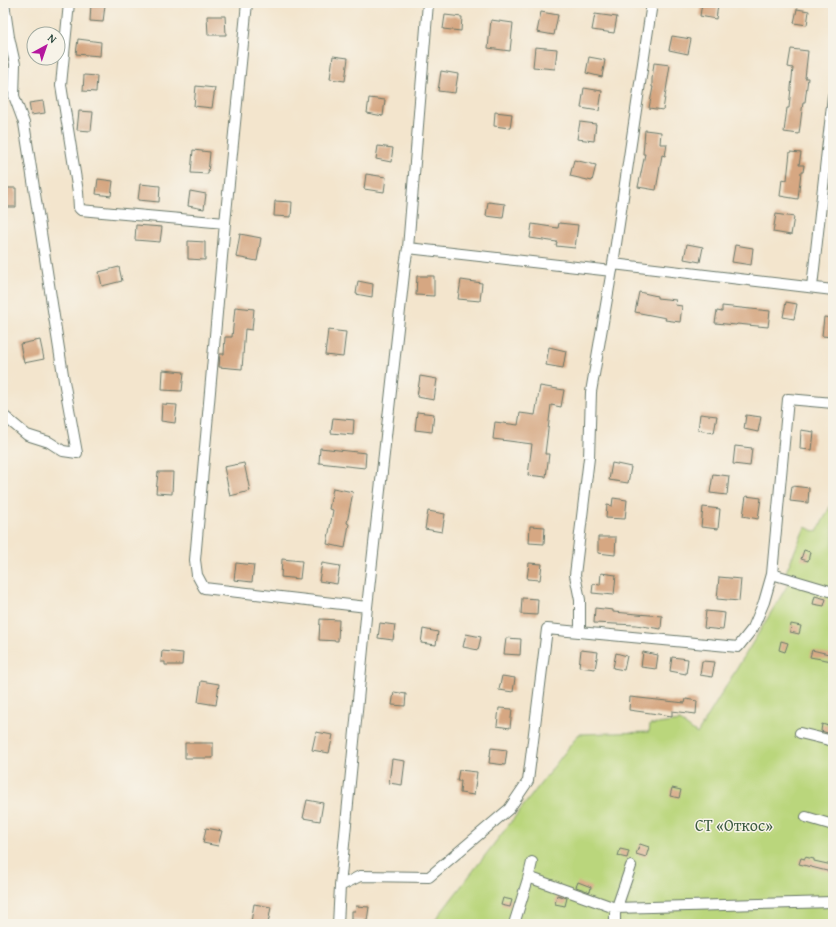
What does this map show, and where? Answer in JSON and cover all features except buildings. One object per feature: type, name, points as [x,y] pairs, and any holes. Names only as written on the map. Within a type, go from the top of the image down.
[{"type":"lane","points":[[3,415],[27,435],[49,442],[63,451],[77,453],[24,123],[14,96],[16,64],[9,37],[4,3]]},
{"type":"lane","points":[[69,3],[60,85],[78,192],[79,208],[81,210],[225,223]]},
{"type":"lane","points":[[247,3],[194,560],[197,575],[204,588],[367,606]]},
{"type":"lane","points":[[338,924],[340,886],[367,606],[408,248],[428,3]]},
{"type":"lane","points":[[580,632],[580,600],[575,575],[589,458],[591,392],[612,268],[652,3]]},
{"type":"lane","points":[[812,287],[833,96]]},
{"type":"lane","points":[[408,248],[833,290]]},
{"type":"lane","points":[[340,886],[360,876],[429,877],[509,809],[528,781],[547,629],[738,647],[753,628],[764,602],[772,574],[788,399],[833,403]]},
{"type":"lane","points":[[772,574],[833,592]]},
{"type":"lane","points":[[800,733],[833,741]]},
{"type":"lane","points":[[806,817],[833,825]]},
{"type":"lane","points":[[514,924],[532,862]]},
{"type":"lane","points":[[615,924],[615,908],[618,904],[631,866]]},
{"type":"lane","points":[[528,879],[531,878],[615,908],[833,900]]},
{"type":"green space","name":"СТ «Откос»","points":[[833,501],[833,924],[432,924],[579,734],[649,732],[650,725],[680,721],[697,734],[792,578],[785,574],[805,527],[817,532]]}]
